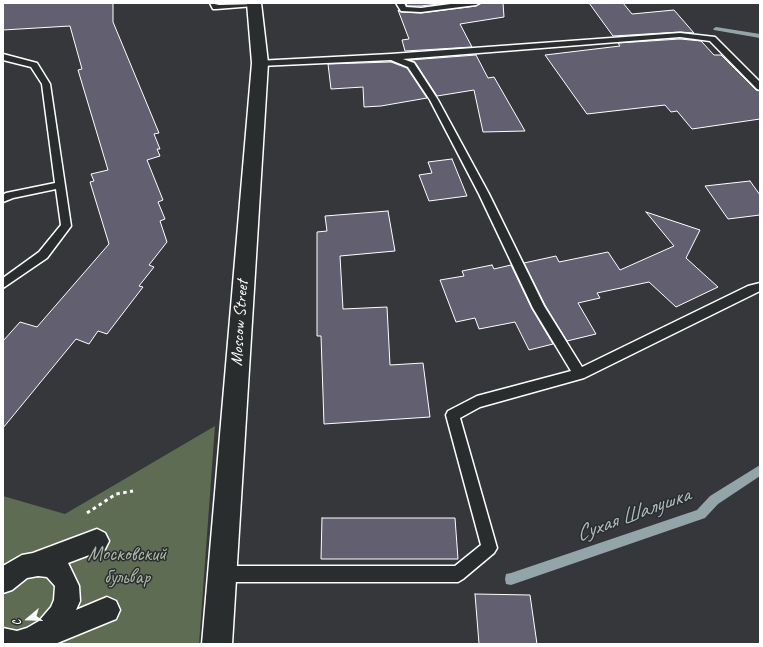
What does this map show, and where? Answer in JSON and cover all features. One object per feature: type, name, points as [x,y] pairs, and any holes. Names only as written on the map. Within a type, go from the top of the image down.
[{"type":"street","name":"Moscow Street","points":[[217,644],[260,63],[254,4]]},
{"type":"street","points":[[14,574],[97,541]]},
{"type":"street","points":[[14,574],[52,566],[62,574],[67,586],[67,601],[60,616],[48,630],[30,641]]},
{"type":"street","points":[[3,641],[17,644],[30,641],[107,610]]},
{"type":"lane","points":[[214,3],[216,7],[254,4]]},
{"type":"lane","points":[[400,3],[404,9],[421,10],[476,3]]},
{"type":"lane","points":[[260,63],[391,57],[680,35],[712,39],[760,87]]},
{"type":"lane","points":[[3,57],[34,65],[46,84],[66,226],[43,255],[3,284]]},
{"type":"lane","points":[[391,57],[411,65],[434,100],[484,194],[539,308],[580,374]]},
{"type":"lane","points":[[3,199],[10,195],[60,185]]},
{"type":"lane","points":[[221,574],[458,574],[489,548],[453,415],[477,402],[580,374],[760,287]]},
{"type":"green space","name":"Московский бульвар","points":[[215,426],[199,644],[3,644],[3,496],[65,514]]},
{"type":"building","points":[[3,3],[113,3],[113,22],[159,133],[154,134],[160,149],[157,149],[160,156],[147,160],[163,200],[158,202],[165,219],[160,221],[167,242],[149,265],[154,267],[139,286],[143,287],[107,334],[98,331],[89,344],[76,339],[3,428],[3,341],[20,322],[37,327],[109,244],[90,182],[94,181],[91,174],[108,170],[78,70],[82,69],[70,26],[3,30]]},
{"type":"building","points":[[406,3],[447,3],[407,6]]},
{"type":"building","points":[[481,3],[503,3],[504,17],[460,24],[472,47],[405,51],[402,40],[409,39],[398,10],[401,12],[421,13],[476,6]]},
{"type":"building","points":[[589,3],[623,3],[632,14],[674,10],[694,33],[680,32],[613,36]]},
{"type":"building","points":[[680,39],[701,41],[714,55],[721,55],[756,90],[760,91],[760,119],[692,129],[677,111],[671,112],[665,105],[587,114],[545,55],[620,46],[618,43]]},
{"type":"building","points":[[476,55],[488,78],[494,77],[525,131],[483,132],[474,90],[437,96],[415,62],[410,60]]},
{"type":"building","points":[[391,62],[407,68],[427,98],[381,106],[364,107],[363,87],[331,89],[328,64]]},
{"type":"building","points":[[452,159],[467,196],[429,201],[419,175],[432,173],[428,162]]},
{"type":"building","points":[[750,181],[760,195],[760,215],[728,219],[705,186]]},
{"type":"building","points":[[388,211],[395,251],[340,256],[343,309],[387,307],[390,365],[423,363],[430,417],[324,424],[321,336],[317,336],[317,232],[327,231],[325,216]]},
{"type":"building","points":[[646,212],[700,230],[686,258],[718,287],[676,307],[649,282],[597,293],[600,298],[578,303],[596,334],[567,341],[545,305],[524,263],[556,256],[559,262],[608,252],[620,270],[674,246]]},
{"type":"building","points":[[492,265],[494,269],[511,265],[532,309],[553,344],[529,350],[515,322],[479,329],[475,318],[456,322],[440,280],[464,276],[462,271]]},
{"type":"building","points":[[322,518],[455,518],[458,559],[321,559]]},
{"type":"building","points":[[475,594],[530,595],[537,644],[479,644]]},
{"type":"waterway","name":"Сухая Шалушка","points":[[716,29],[760,36]]},
{"type":"waterway","name":"Сухая Шалушка","points":[[511,579],[701,514],[714,500],[760,470]]}]
